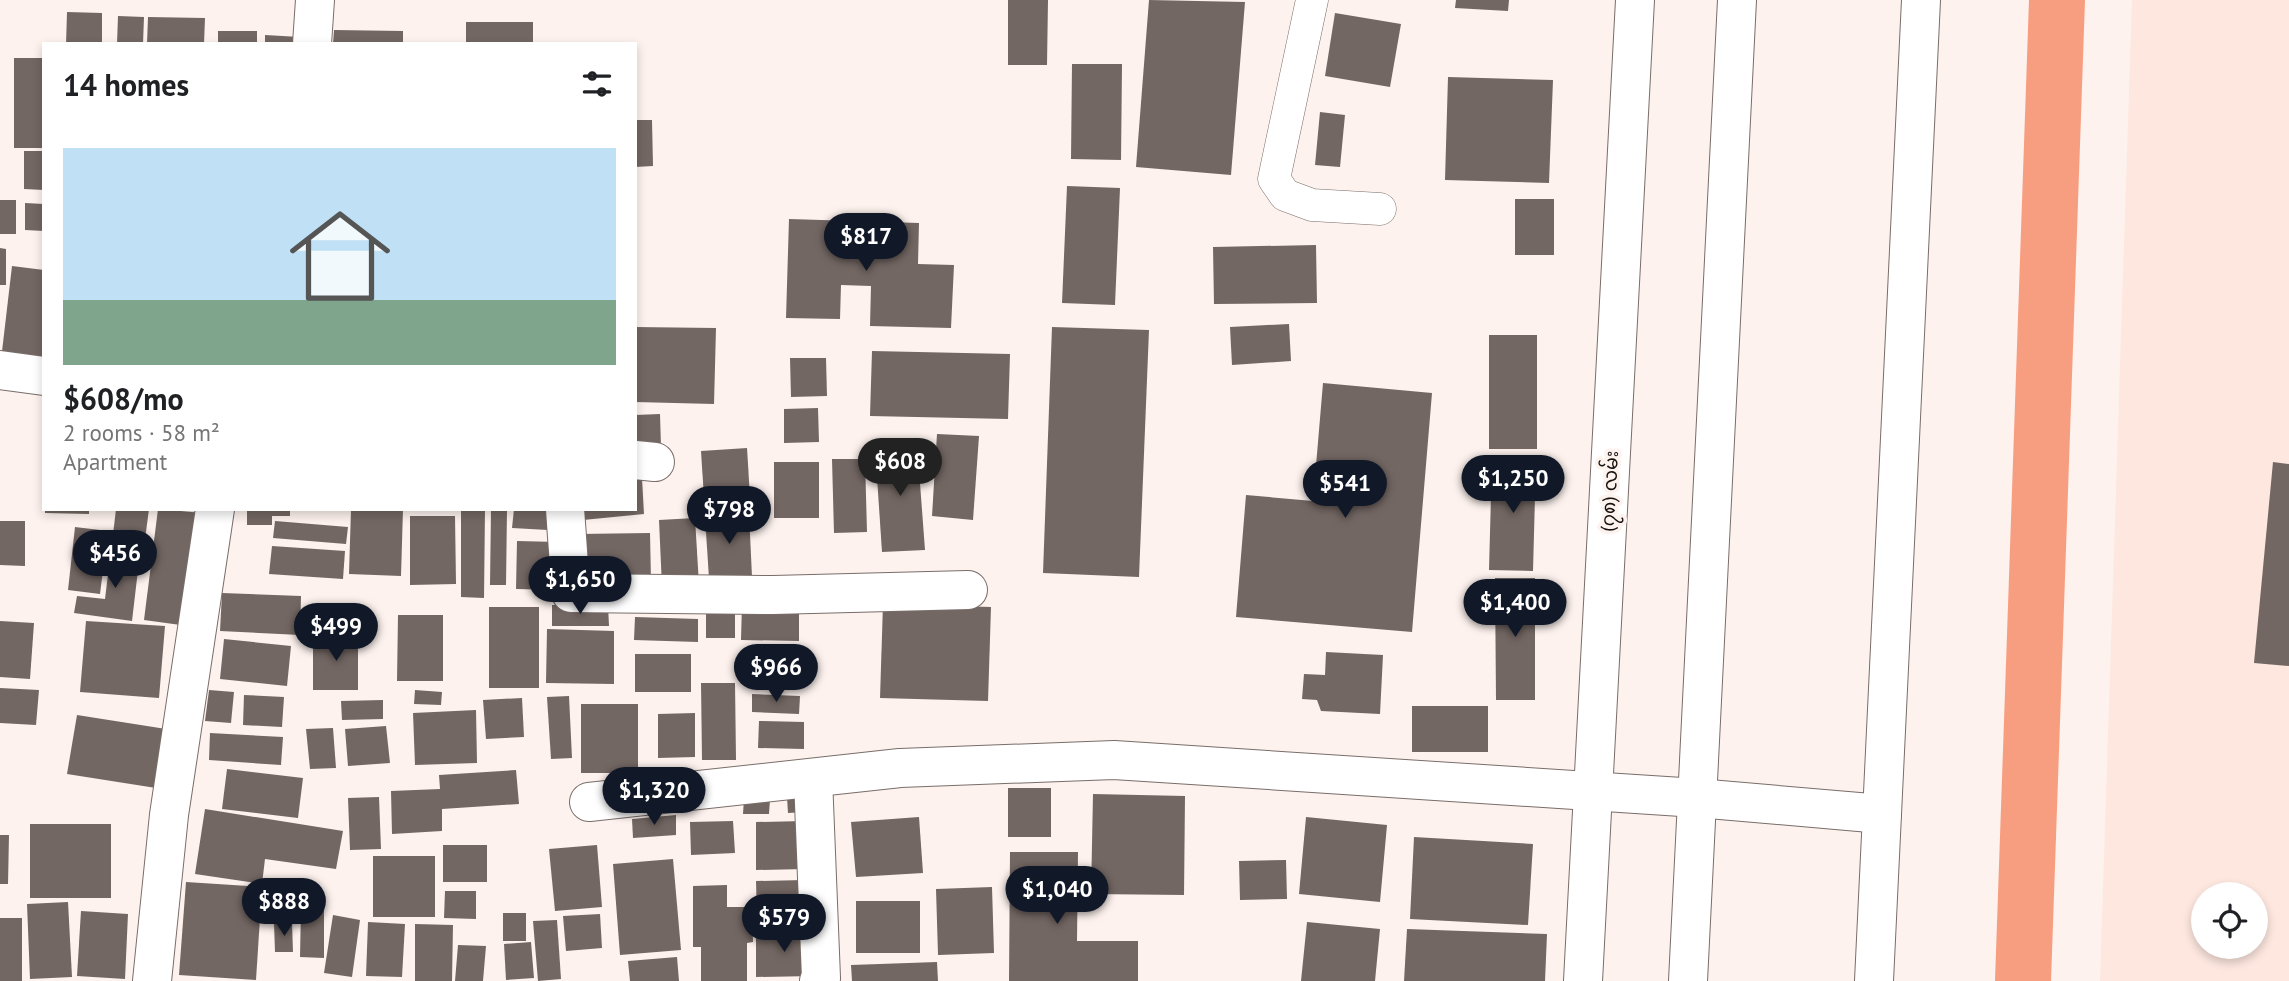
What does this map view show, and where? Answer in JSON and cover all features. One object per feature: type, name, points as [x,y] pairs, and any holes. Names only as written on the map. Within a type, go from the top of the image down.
[{"type":"street","points":[[312,42],[315,0]]},
{"type":"street","name":"(၇၈) လမ်း","points":[[1583,981],[1635,0]]},
{"type":"street","points":[[1688,981],[1737,0]]},
{"type":"street","points":[[1874,981],[1921,0]]},
{"type":"street","points":[[0,370],[42,376]]},
{"type":"street","points":[[152,981],[169,815],[215,511]]},
{"type":"street","points":[[565,511],[571,593],[773,595],[968,590]]},
{"type":"street","points":[[589,802],[900,768],[1114,760],[1696,798],[1882,814]]},
{"type":"street","points":[[813,778],[819,981]]},
{"type":"lane","points":[[1312,0],[1274,179],[1285,195],[1312,205],[1380,209]]},
{"type":"shaded area","points":[[2132,0],[2289,0],[2289,981],[2100,981]]},
{"type":"building","points":[[1008,0],[1048,0],[1047,65],[1008,65]]},
{"type":"building","points":[[1149,0],[1245,2],[1231,175],[1136,167]]},
{"type":"building","points":[[1456,0],[1509,0],[1508,11],[1455,8]]},
{"type":"building","points":[[67,12],[102,13],[102,42],[66,42]]},
{"type":"building","points":[[1335,13],[1401,24],[1390,87],[1325,76]]},
{"type":"building","points":[[118,16],[144,17],[143,42],[117,42]]},
{"type":"building","points":[[148,17],[205,18],[204,42],[147,42]]},
{"type":"building","points":[[466,22],[533,22],[533,42],[466,42]]},
{"type":"building","points":[[334,30],[403,31],[403,42],[333,42]]},
{"type":"building","points":[[218,31],[257,31],[257,42],[218,42]]},
{"type":"building","points":[[265,35],[300,37],[300,42],[265,42]]},
{"type":"building","points":[[14,58],[42,58],[42,148],[14,148]]},
{"type":"building","points":[[1072,64],[1122,64],[1121,160],[1071,159]]},
{"type":"building","points":[[1448,77],[1553,80],[1549,183],[1445,180]]},
{"type":"building","points":[[1320,112],[1345,115],[1340,167],[1315,165]]},
{"type":"building","points":[[637,120],[652,120],[653,166],[637,167]]},
{"type":"building","points":[[24,151],[42,151],[42,190],[24,189]]},
{"type":"building","points":[[1067,186],[1120,188],[1115,305],[1062,303]]},
{"type":"building","points":[[1515,199],[1554,199],[1554,255],[1515,255]]},
{"type":"building","points":[[0,200],[16,200],[16,234],[0,234]]},
{"type":"building","points":[[25,203],[42,204],[42,231],[25,230]]},
{"type":"building","points":[[789,219],[919,223],[918,264],[954,265],[951,328],[870,326],[871,286],[841,285],[840,319],[786,318]]},
{"type":"building","points":[[1316,245],[1317,303],[1214,304],[1213,247]]},
{"type":"building","points":[[0,248],[6,249],[6,285],[0,285]]},
{"type":"building","points":[[12,266],[42,270],[42,365],[1,360]]},
{"type":"building","points":[[1289,324],[1291,361],[1232,365],[1230,327]]},
{"type":"building","points":[[637,327],[716,328],[714,404],[637,402]]},
{"type":"building","points":[[1052,327],[1149,330],[1139,577],[1043,573]]},
{"type":"building","points":[[1489,335],[1537,335],[1537,449],[1489,449]]},
{"type":"building","points":[[872,351],[1010,354],[1008,419],[870,416]]},
{"type":"building","points":[[790,358],[826,358],[827,396],[791,397]]},
{"type":"building","points":[[1323,383],[1432,393],[1412,632],[1236,617],[1246,495],[1313,501]]},
{"type":"building","points":[[818,408],[819,442],[784,443],[784,409]]},
{"type":"building","points":[[660,414],[661,447],[637,447],[637,415]]},
{"type":"building","points":[[937,434],[979,436],[973,520],[932,516]]},
{"type":"building","points":[[917,443],[925,550],[882,552],[875,447]]},
{"type":"building","points":[[747,448],[750,497],[704,498],[701,451]]},
{"type":"building","points":[[832,459],[865,459],[867,532],[834,533]]},
{"type":"building","points":[[1492,459],[1536,459],[1533,571],[1489,570]]},
{"type":"building","points":[[774,462],[819,462],[819,518],[774,518]]},
{"type":"building","points":[[2273,462],[2289,464],[2289,666],[2254,663]]},
{"type":"building","points":[[642,478],[644,514],[583,520],[582,511],[637,511],[637,479]]},
{"type":"building","points":[[45,511],[89,511],[89,514]]},
{"type":"building","points":[[116,511],[149,511],[144,547],[112,543]]},
{"type":"building","points":[[158,511],[203,513],[188,626],[144,620]]},
{"type":"building","points":[[247,511],[290,511],[290,516],[272,516],[272,525],[247,525]]},
{"type":"building","points":[[351,511],[403,511],[401,576],[349,574]]},
{"type":"building","points":[[461,511],[485,511],[484,598],[461,597]]},
{"type":"building","points":[[491,511],[507,511],[506,585],[490,585]]},
{"type":"building","points":[[514,511],[550,511],[548,530],[512,528]]},
{"type":"building","points":[[749,513],[752,577],[709,579],[705,516]]},
{"type":"building","points":[[410,516],[455,516],[456,584],[410,585]]},
{"type":"building","points":[[695,518],[699,585],[662,587],[659,520]]},
{"type":"building","points":[[0,521],[25,521],[25,566],[0,565]]},
{"type":"building","points":[[275,521],[348,527],[346,544],[273,538]]},
{"type":"building","points":[[75,527],[108,531],[100,594],[68,590]]},
{"type":"building","points":[[650,533],[651,581],[579,582],[578,534]]},
{"type":"building","points":[[517,541],[558,542],[557,590],[516,589]]},
{"type":"building","points":[[272,546],[345,551],[343,579],[269,574]]},
{"type":"building","points":[[111,550],[140,553],[132,621],[74,613],[77,596],[105,599]]},
{"type":"building","points":[[1495,578],[1535,578],[1535,700],[1496,700]]},
{"type":"building","points":[[222,593],[301,596],[300,635],[220,631]]},
{"type":"building","points":[[742,603],[799,604],[799,641],[741,640]]},
{"type":"building","points":[[883,604],[991,607],[988,701],[880,698]]},
{"type":"building","points":[[552,605],[608,605],[609,626],[552,626]]},
{"type":"building","points":[[489,607],[539,607],[539,688],[489,688]]},
{"type":"building","points":[[706,607],[735,607],[735,638],[706,638]]},
{"type":"building","points":[[398,615],[443,615],[443,681],[397,681]]},
{"type":"building","points":[[635,617],[698,619],[698,642],[634,640]]},
{"type":"building","points":[[0,621],[34,623],[30,679],[0,677]]},
{"type":"building","points":[[86,621],[165,626],[159,698],[80,692]]},
{"type":"building","points":[[547,629],[614,631],[614,684],[546,683]]},
{"type":"building","points":[[313,636],[358,636],[358,690],[313,690]]},
{"type":"building","points":[[224,639],[291,646],[287,686],[220,679]]},
{"type":"building","points":[[1326,652],[1383,655],[1380,714],[1321,711],[1317,700],[1302,699],[1304,674],[1325,675]]},
{"type":"building","points":[[752,653],[799,653],[799,683],[752,683]]},
{"type":"building","points":[[635,654],[691,654],[691,692],[635,692]]},
{"type":"building","points":[[701,683],[735,683],[736,760],[702,760]]},
{"type":"building","points":[[0,688],[39,690],[36,725],[0,723]]},
{"type":"building","points":[[209,690],[234,692],[231,723],[205,721]]},
{"type":"building","points":[[415,690],[442,692],[441,705],[414,704]]},
{"type":"building","points":[[752,694],[800,696],[799,714],[752,712]]},
{"type":"building","points":[[244,695],[284,697],[282,727],[243,725]]},
{"type":"building","points":[[569,696],[572,758],[551,759],[547,697]]},
{"type":"building","points":[[522,698],[524,737],[486,739],[483,700]]},
{"type":"building","points":[[383,700],[383,719],[342,720],[341,701]]},
{"type":"building","points":[[581,704],[638,704],[638,773],[581,773]]},
{"type":"building","points":[[1412,706],[1488,706],[1488,752],[1412,752]]},
{"type":"building","points":[[476,710],[477,763],[415,765],[413,713]]},
{"type":"building","points":[[695,713],[695,757],[658,758],[658,714]]},
{"type":"building","points":[[77,715],[166,729],[156,788],[67,774]]},
{"type":"building","points":[[759,721],[804,722],[804,749],[758,748]]},
{"type":"building","points":[[386,726],[390,763],[348,766],[345,729]]},
{"type":"building","points":[[333,728],[336,768],[310,769],[306,729]]},
{"type":"building","points":[[210,733],[283,737],[281,765],[209,760]]},
{"type":"building","points":[[227,769],[303,778],[298,818],[222,809]]},
{"type":"building","points":[[516,770],[519,804],[442,809],[442,831],[392,834],[391,791],[440,789],[439,775]]},
{"type":"building","points":[[1008,788],[1051,788],[1051,837],[1008,837]]},
{"type":"building","points":[[1093,794],[1185,796],[1184,895],[1091,894]]},
{"type":"building","points":[[804,796],[805,812],[788,813],[787,797]]},
{"type":"building","points":[[379,797],[381,849],[350,850],[348,798]]},
{"type":"building","points":[[744,798],[770,799],[769,814],[743,814]]},
{"type":"building","points":[[205,809],[343,831],[336,869],[265,859],[262,884],[195,874]]},
{"type":"building","points":[[676,815],[676,835],[633,838],[632,819]]},
{"type":"building","points":[[919,817],[923,873],[856,877],[851,822]]},
{"type":"building","points":[[1306,817],[1387,825],[1380,902],[1299,894]]},
{"type":"building","points":[[733,821],[735,853],[691,855],[690,822]]},
{"type":"building","points":[[804,821],[804,869],[756,870],[756,822]]},
{"type":"building","points":[[30,824],[111,824],[111,898],[30,898]]},
{"type":"building","points":[[0,835],[9,835],[8,884],[0,884]]},
{"type":"building","points":[[1414,837],[1533,844],[1528,925],[1410,919]]},
{"type":"building","points":[[443,845],[487,845],[487,882],[443,882]]},
{"type":"building","points":[[597,845],[602,907],[555,911],[549,849]]},
{"type":"building","points":[[1010,852],[1078,852],[1077,941],[1138,941],[1138,981],[1009,981]]},
{"type":"building","points":[[373,856],[435,856],[435,917],[373,917]]},
{"type":"building","points":[[673,859],[681,950],[620,955],[613,864]]},
{"type":"building","points":[[1286,860],[1287,899],[1240,900],[1239,861]]},
{"type":"building","points":[[804,880],[805,918],[757,919],[756,881]]},
{"type":"building","points":[[186,882],[262,887],[256,980],[179,975]]},
{"type":"building","points":[[727,885],[727,907],[752,907],[753,942],[747,943],[747,981],[701,981],[701,947],[693,947],[693,886]]},
{"type":"building","points":[[992,887],[994,953],[938,955],[936,889]]},
{"type":"building","points":[[445,891],[476,891],[476,919],[444,918]]},
{"type":"building","points":[[856,901],[920,901],[920,953],[856,953]]},
{"type":"building","points":[[68,902],[72,977],[30,979],[27,904]]},
{"type":"building","points":[[301,907],[324,907],[324,958],[300,957]]},
{"type":"building","points":[[81,911],[128,914],[125,979],[77,976]]},
{"type":"building","points":[[503,913],[526,913],[526,941],[503,941]]},
{"type":"building","points":[[600,914],[602,948],[566,951],[563,916]]},
{"type":"building","points":[[333,915],[360,920],[352,977],[324,973]]},
{"type":"building","points":[[0,918],[22,918],[22,981],[0,981]]},
{"type":"building","points":[[557,920],[561,979],[538,981],[533,921]]},
{"type":"building","points":[[368,922],[405,924],[402,977],[366,976]]},
{"type":"building","points":[[1307,922],[1380,929],[1375,981],[1301,981]]},
{"type":"building","points":[[274,923],[292,923],[293,952],[275,952]]},
{"type":"building","points":[[415,924],[453,925],[452,981],[415,981]]},
{"type":"building","points":[[1407,929],[1547,934],[1545,981],[1404,981]]},
{"type":"building","points":[[813,931],[813,976],[756,977],[756,932]]},
{"type":"building","points":[[531,942],[534,978],[506,980],[504,944]]},
{"type":"building","points":[[458,945],[486,946],[483,981],[455,981]]},
{"type":"building","points":[[677,957],[679,981],[630,981],[628,961]]},
{"type":"building","points":[[937,962],[938,981],[852,981],[851,965]]},
{"type":"waterway","points":[[2023,981],[2057,0]]}]
